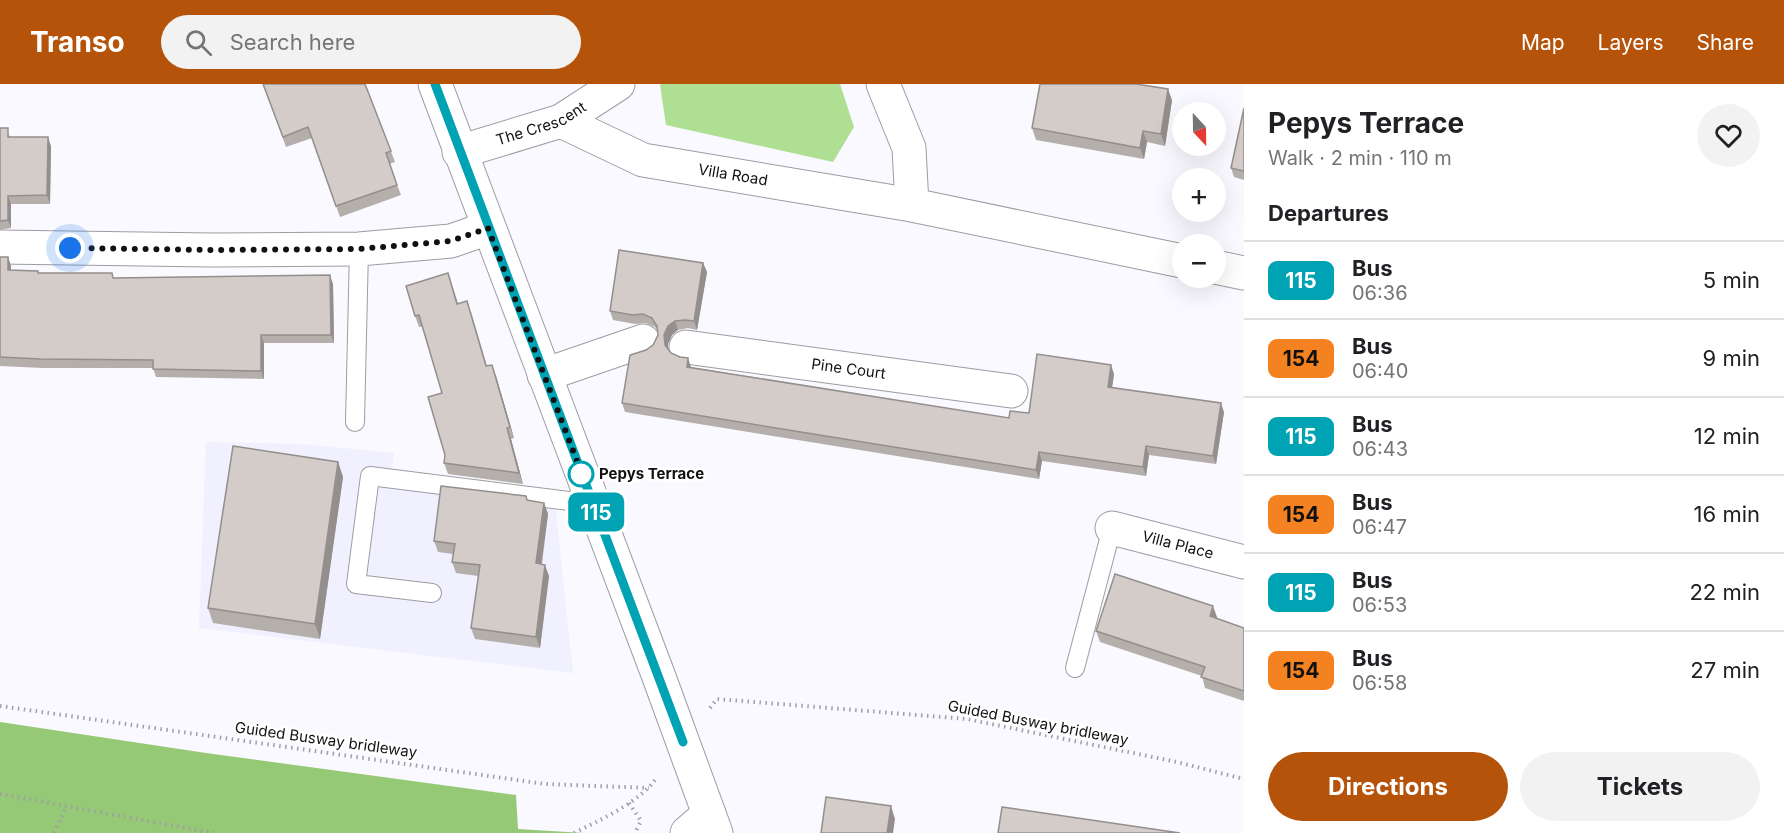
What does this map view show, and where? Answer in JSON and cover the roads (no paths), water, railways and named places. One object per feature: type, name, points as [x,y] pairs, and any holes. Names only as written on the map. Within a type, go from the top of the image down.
[{"type":"street","points":[[435,84],[683,742],[704,827]]},
{"type":"street","name":"The Crescent","points":[[459,152],[561,121],[618,84]]},
{"type":"street","points":[[884,84],[909,148],[912,205]]},
{"type":"street","name":"Villa Road","points":[[561,121],[643,160],[912,205],[1172,259]]},
{"type":"street","points":[[0,247],[212,250],[359,249],[451,241],[488,228]]},
{"type":"street","points":[[1226,269],[1244,273]]},
{"type":"street","points":[[544,375],[643,341]]},
{"type":"street","name":"Pine Court","points":[[686,347],[1011,391]]},
{"type":"street","name":"Villa Place","points":[[1112,528],[1244,561]]},
{"type":"lane","points":[[356,422],[359,249]]},
{"type":"lane","points":[[432,593],[356,584],[370,476],[593,504]]},
{"type":"lane","points":[[1075,668],[1112,528]]},
{"type":"place","name":"Pepys Terrace","points":[[581,474]]}]
